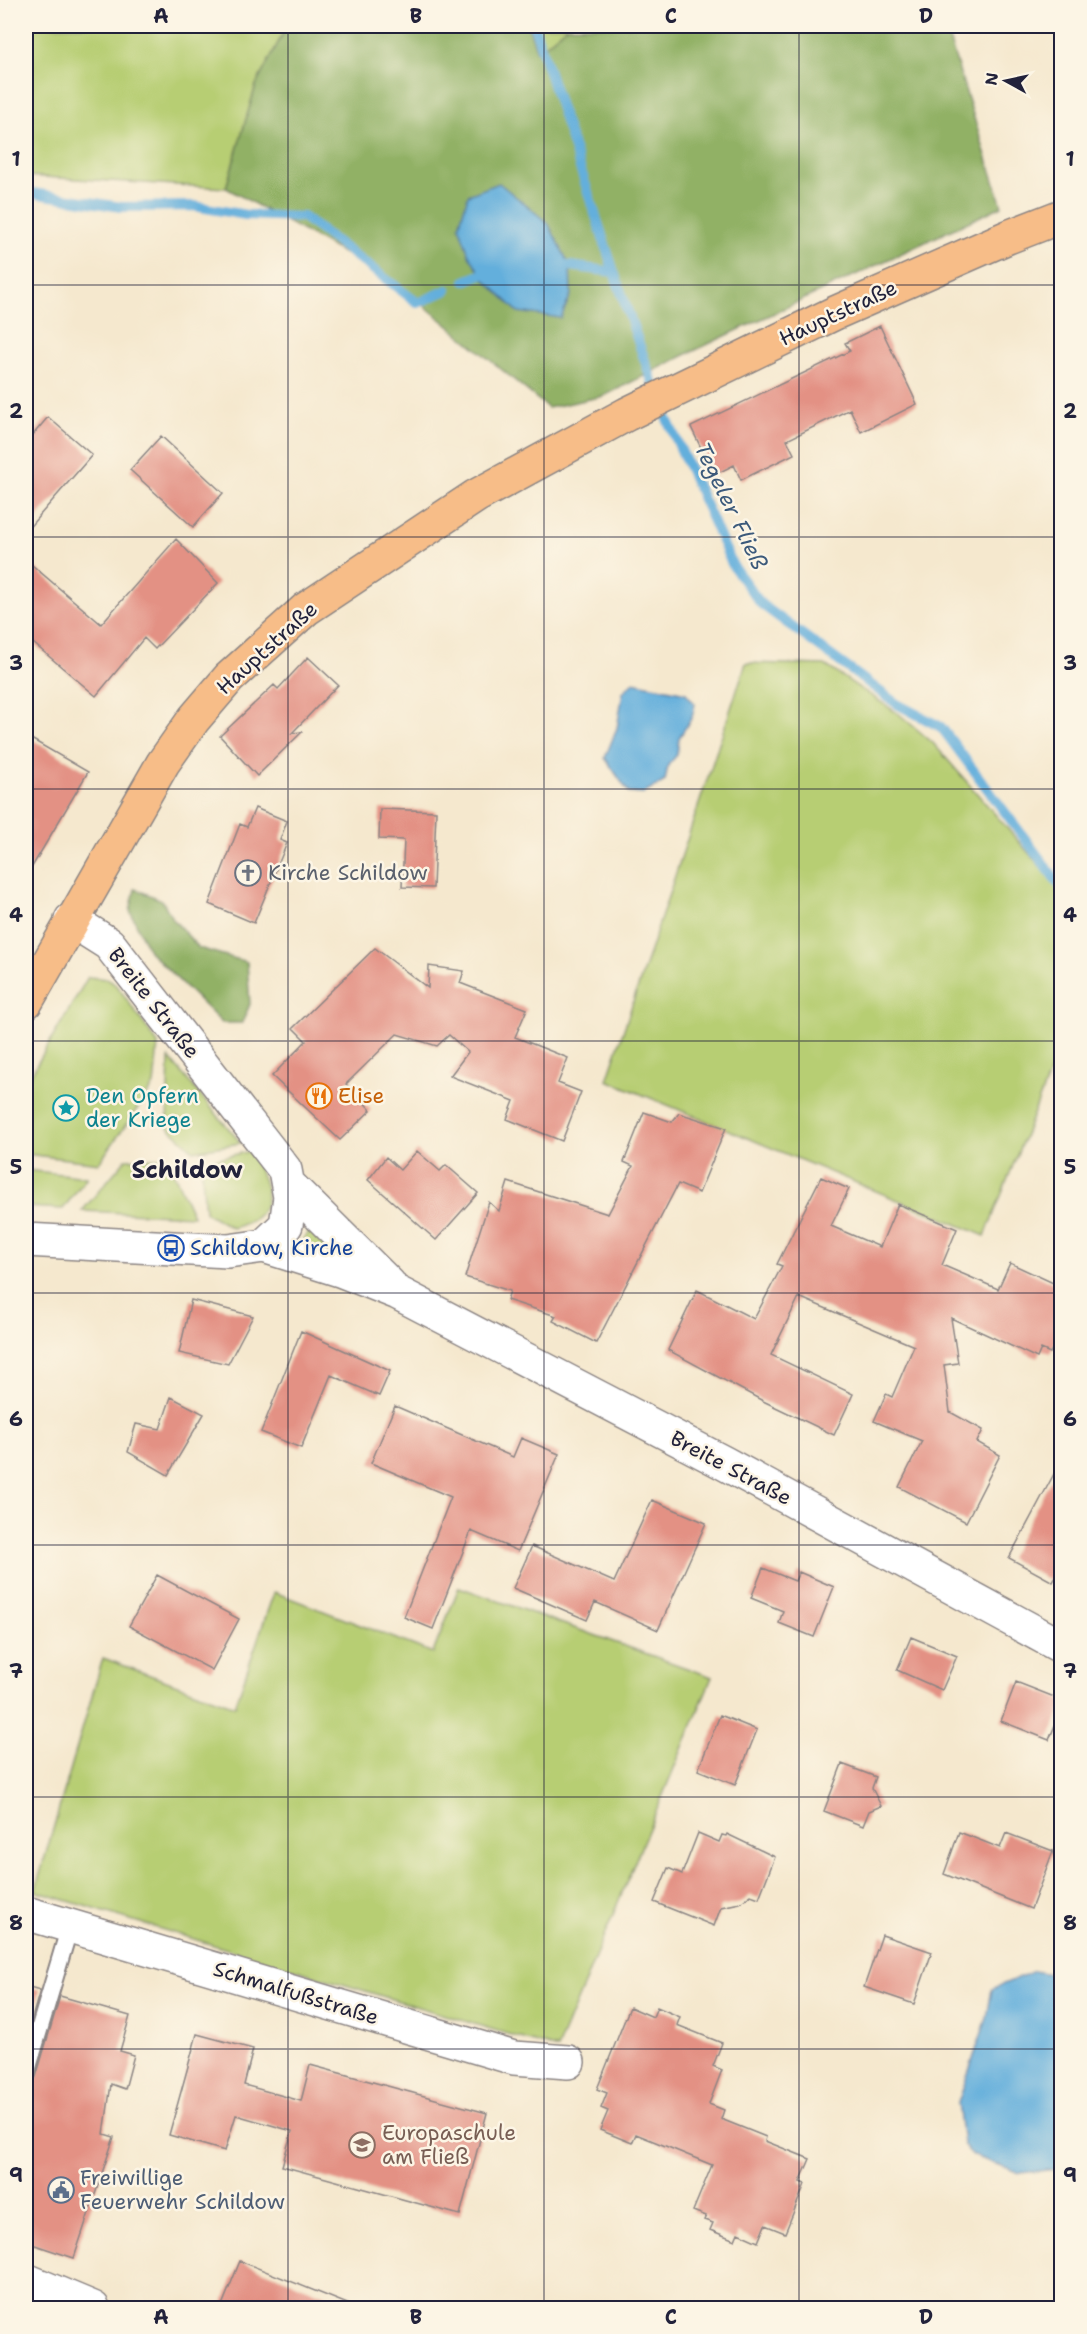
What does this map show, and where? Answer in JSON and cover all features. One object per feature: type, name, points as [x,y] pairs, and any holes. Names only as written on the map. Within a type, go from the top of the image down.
[{"type":"main road","name":"Hauptstraße","points":[[26,1002],[163,763],[194,719],[229,678],[306,609],[476,496],[627,414],[835,313],[984,247],[1062,216]]},
{"type":"street","name":"Breite Straße","points":[[72,920],[109,944],[285,1170],[290,1197],[286,1225],[264,1246]]},
{"type":"street","name":"Breite Straße","points":[[288,1184],[398,1293]]},
{"type":"street","name":"Breite Straße","points":[[26,1240],[228,1251],[264,1246],[340,1270],[398,1293],[734,1468],[1062,1647]]},
{"type":"street","name":"Schmalfußstraße","points":[[26,1914],[514,2058],[568,2062]]},
{"type":"street","points":[[26,2280],[93,2308]]},
{"type":"lane","points":[[26,2074],[70,1926]]},
{"type":"green space","points":[[26,26],[287,26],[256,85],[226,188],[26,176]]},
{"type":"green space","points":[[287,26],[528,26],[537,52],[568,26],[945,26],[1002,206],[685,355],[604,396],[548,408],[397,283],[226,188],[256,85]]},
{"type":"green space","points":[[528,26],[568,26],[537,52]]},
{"type":"green space","points":[[746,663],[825,665],[899,714],[933,743],[1061,890],[1061,1044],[985,1236],[607,1080]]},
{"type":"green space","points":[[135,889],[162,900],[172,918],[199,948],[247,962],[250,1004],[242,1023],[222,1023],[149,951],[130,911]]},
{"type":"green space","points":[[88,977],[108,979],[118,987],[158,1044],[154,1085],[99,1163],[26,1154],[26,1083]]},
{"type":"green space","points":[[169,1058],[241,1143],[194,1151],[167,1126]]},
{"type":"green space","points":[[250,1151],[266,1187],[265,1207],[259,1215],[248,1222],[232,1228],[205,1212],[201,1162]]},
{"type":"green space","points":[[167,1158],[193,1216],[82,1211],[126,1159]]},
{"type":"green space","points":[[26,1170],[87,1177],[63,1209],[26,1207]]},
{"type":"green space","points":[[312,1218],[344,1254],[296,1247],[306,1236]]},
{"type":"green space","points":[[459,1587],[712,1677],[557,2049],[35,1891],[103,1658],[235,1706],[274,1592],[433,1653]]},
{"type":"water","points":[[499,183],[548,223],[570,266],[571,294],[561,318],[518,312],[484,279],[469,255],[459,226],[468,195]]},
{"type":"water","points":[[633,682],[686,693],[695,704],[692,717],[679,738],[677,755],[668,765],[665,781],[643,794],[629,793],[605,758],[617,728],[623,692]]},
{"type":"water","points":[[1034,1971],[1061,1976],[1061,2165],[1058,2169],[1020,2173],[972,2155],[963,2144],[958,2103],[987,2018],[992,1989]]},
{"type":"building","points":[[880,326],[917,404],[861,432],[850,409],[787,440],[794,454],[741,480],[734,465],[714,475],[691,427],[850,351],[845,343]]},
{"type":"building","points":[[48,417],[92,455],[26,531],[26,443]]},
{"type":"building","points":[[161,436],[223,493],[193,527],[130,470]]},
{"type":"building","points":[[176,539],[218,583],[155,649],[144,638],[96,696],[26,637],[26,560],[101,624]]},
{"type":"building","points":[[308,657],[338,685],[292,733],[302,732],[257,776],[220,736],[274,685],[278,689]]},
{"type":"building","points":[[26,736],[88,772],[26,877]]},
{"type":"building","name":"Kirche Schildow","points":[[255,808],[287,821],[280,840],[287,843],[254,923],[209,904],[240,824],[247,827]]},
{"type":"building","points":[[380,809],[436,811],[433,888],[402,887],[404,840],[379,839]]},
{"type":"building","points":[[375,948],[428,988],[429,966],[464,971],[460,983],[527,1009],[515,1037],[568,1058],[558,1083],[581,1092],[562,1141],[507,1119],[514,1101],[450,1076],[468,1052],[449,1035],[437,1046],[397,1034],[346,1084],[371,1110],[340,1140],[272,1076],[306,1041],[293,1028]]},
{"type":"building","points":[[644,1112],[672,1122],[679,1113],[726,1128],[699,1193],[678,1184],[596,1343],[553,1321],[556,1316],[507,1300],[510,1291],[465,1277],[489,1202],[499,1211],[508,1182],[608,1214],[633,1166],[624,1162]]},
{"type":"building","points":[[417,1151],[440,1171],[446,1165],[478,1193],[436,1240],[368,1180],[386,1157],[400,1170]]},
{"type":"building","points":[[821,1177],[849,1189],[831,1226],[880,1247],[898,1204],[957,1229],[942,1265],[998,1289],[1010,1263],[1062,1287],[1062,1329],[1050,1353],[1041,1349],[1037,1358],[951,1318],[958,1363],[944,1365],[950,1412],[983,1430],[977,1442],[1000,1455],[966,1522],[899,1487],[922,1441],[874,1421],[886,1394],[892,1397],[914,1346],[799,1297],[771,1355],[853,1394],[834,1435],[763,1401],[668,1350],[697,1290],[754,1319],[782,1266],[777,1264]]},
{"type":"building","points":[[191,1300],[253,1316],[228,1364],[179,1353]]},
{"type":"building","points":[[301,1331],[390,1371],[379,1396],[331,1375],[301,1448],[261,1432]]},
{"type":"building","points":[[171,1397],[204,1414],[168,1475],[128,1452],[136,1424],[160,1429]]},
{"type":"building","points":[[395,1406],[513,1457],[521,1438],[559,1454],[518,1551],[471,1531],[433,1629],[404,1617],[451,1497],[371,1463]]},
{"type":"building","points":[[1062,1459],[1062,1567],[1053,1582],[1009,1558]]},
{"type":"building","points":[[652,1500],[706,1523],[658,1630],[595,1602],[587,1620],[513,1588],[532,1546],[614,1582]]},
{"type":"building","points":[[763,1568],[795,1581],[799,1572],[834,1587],[814,1637],[779,1623],[783,1611],[751,1598]]},
{"type":"building","points":[[157,1575],[239,1619],[212,1670],[129,1626]]},
{"type":"building","points":[[911,1637],[957,1656],[942,1690],[897,1670]]},
{"type":"building","points":[[1016,1682],[1062,1700],[1062,1708],[1049,1740],[1001,1721]]},
{"type":"building","points":[[720,1715],[757,1730],[735,1785],[698,1770]]},
{"type":"building","points":[[842,1764],[876,1777],[872,1788],[881,1806],[869,1811],[863,1826],[824,1811]]},
{"type":"building","points":[[959,1832],[1000,1848],[1006,1833],[1053,1851],[1031,1909],[944,1874]]},
{"type":"building","points":[[698,1833],[719,1842],[722,1835],[727,1834],[775,1857],[759,1898],[751,1895],[740,1903],[721,1907],[714,1926],[654,1902],[668,1868],[682,1874]]},
{"type":"building","points":[[882,1935],[932,1952],[914,2004],[864,1987]]},
{"type":"building","points":[[26,1986],[40,1990],[26,2039]]},
{"type":"building","points":[[60,1996],[130,2016],[120,2051],[134,2055],[125,2089],[111,2084],[104,2134],[114,2137],[74,2258],[26,2242],[26,2084],[33,2082],[36,2077]]},
{"type":"building","points":[[630,2007],[653,2017],[657,2007],[680,2017],[677,2025],[722,2043],[713,2066],[722,2070],[709,2104],[724,2110],[721,2119],[766,2137],[765,2141],[810,2159],[800,2182],[805,2184],[785,2233],[765,2225],[758,2242],[738,2233],[735,2240],[710,2230],[713,2223],[704,2220],[706,2216],[693,2211],[712,2165],[636,2134],[632,2143],[600,2130],[608,2111],[601,2108],[607,2093],[597,2089]]},
{"type":"building","points":[[197,2034],[253,2049],[244,2085],[301,2101],[310,2065],[487,2113],[460,2215],[282,2166],[292,2131],[236,2115],[225,2151],[169,2135]]},
{"type":"building","points":[[240,2261],[355,2307],[355,2308],[221,2308]]},
{"type":"waterway","name":"Tegeler Fließ","points":[[534,26],[614,272],[659,401],[733,566],[761,604],[897,704],[941,727],[1062,888]]},
{"type":"waterway","points":[[26,192],[121,207],[194,206],[246,215],[303,217],[418,303],[447,290]]},
{"type":"waterway","points":[[557,268],[570,266],[614,272]]},
{"type":"waterway","points":[[465,281],[482,274],[496,273]]},
{"type":"place","name":"Kirche Schildow","points":[[248,873]]},
{"type":"place","name":"Elise","points":[[319,1096]]},
{"type":"place","name":"Den Opfern der Kriege","points":[[66,1108]]},
{"type":"place","name":"Schildow, Kirche","points":[[171,1248]]},
{"type":"place","name":"Europaschule am Fließ","points":[[362,2145]]},
{"type":"place","name":"Freiwillige Feuerwehr Schildow","points":[[61,2190]]},
{"type":"district","name":"Schildow","points":[[187,1170]]}]
